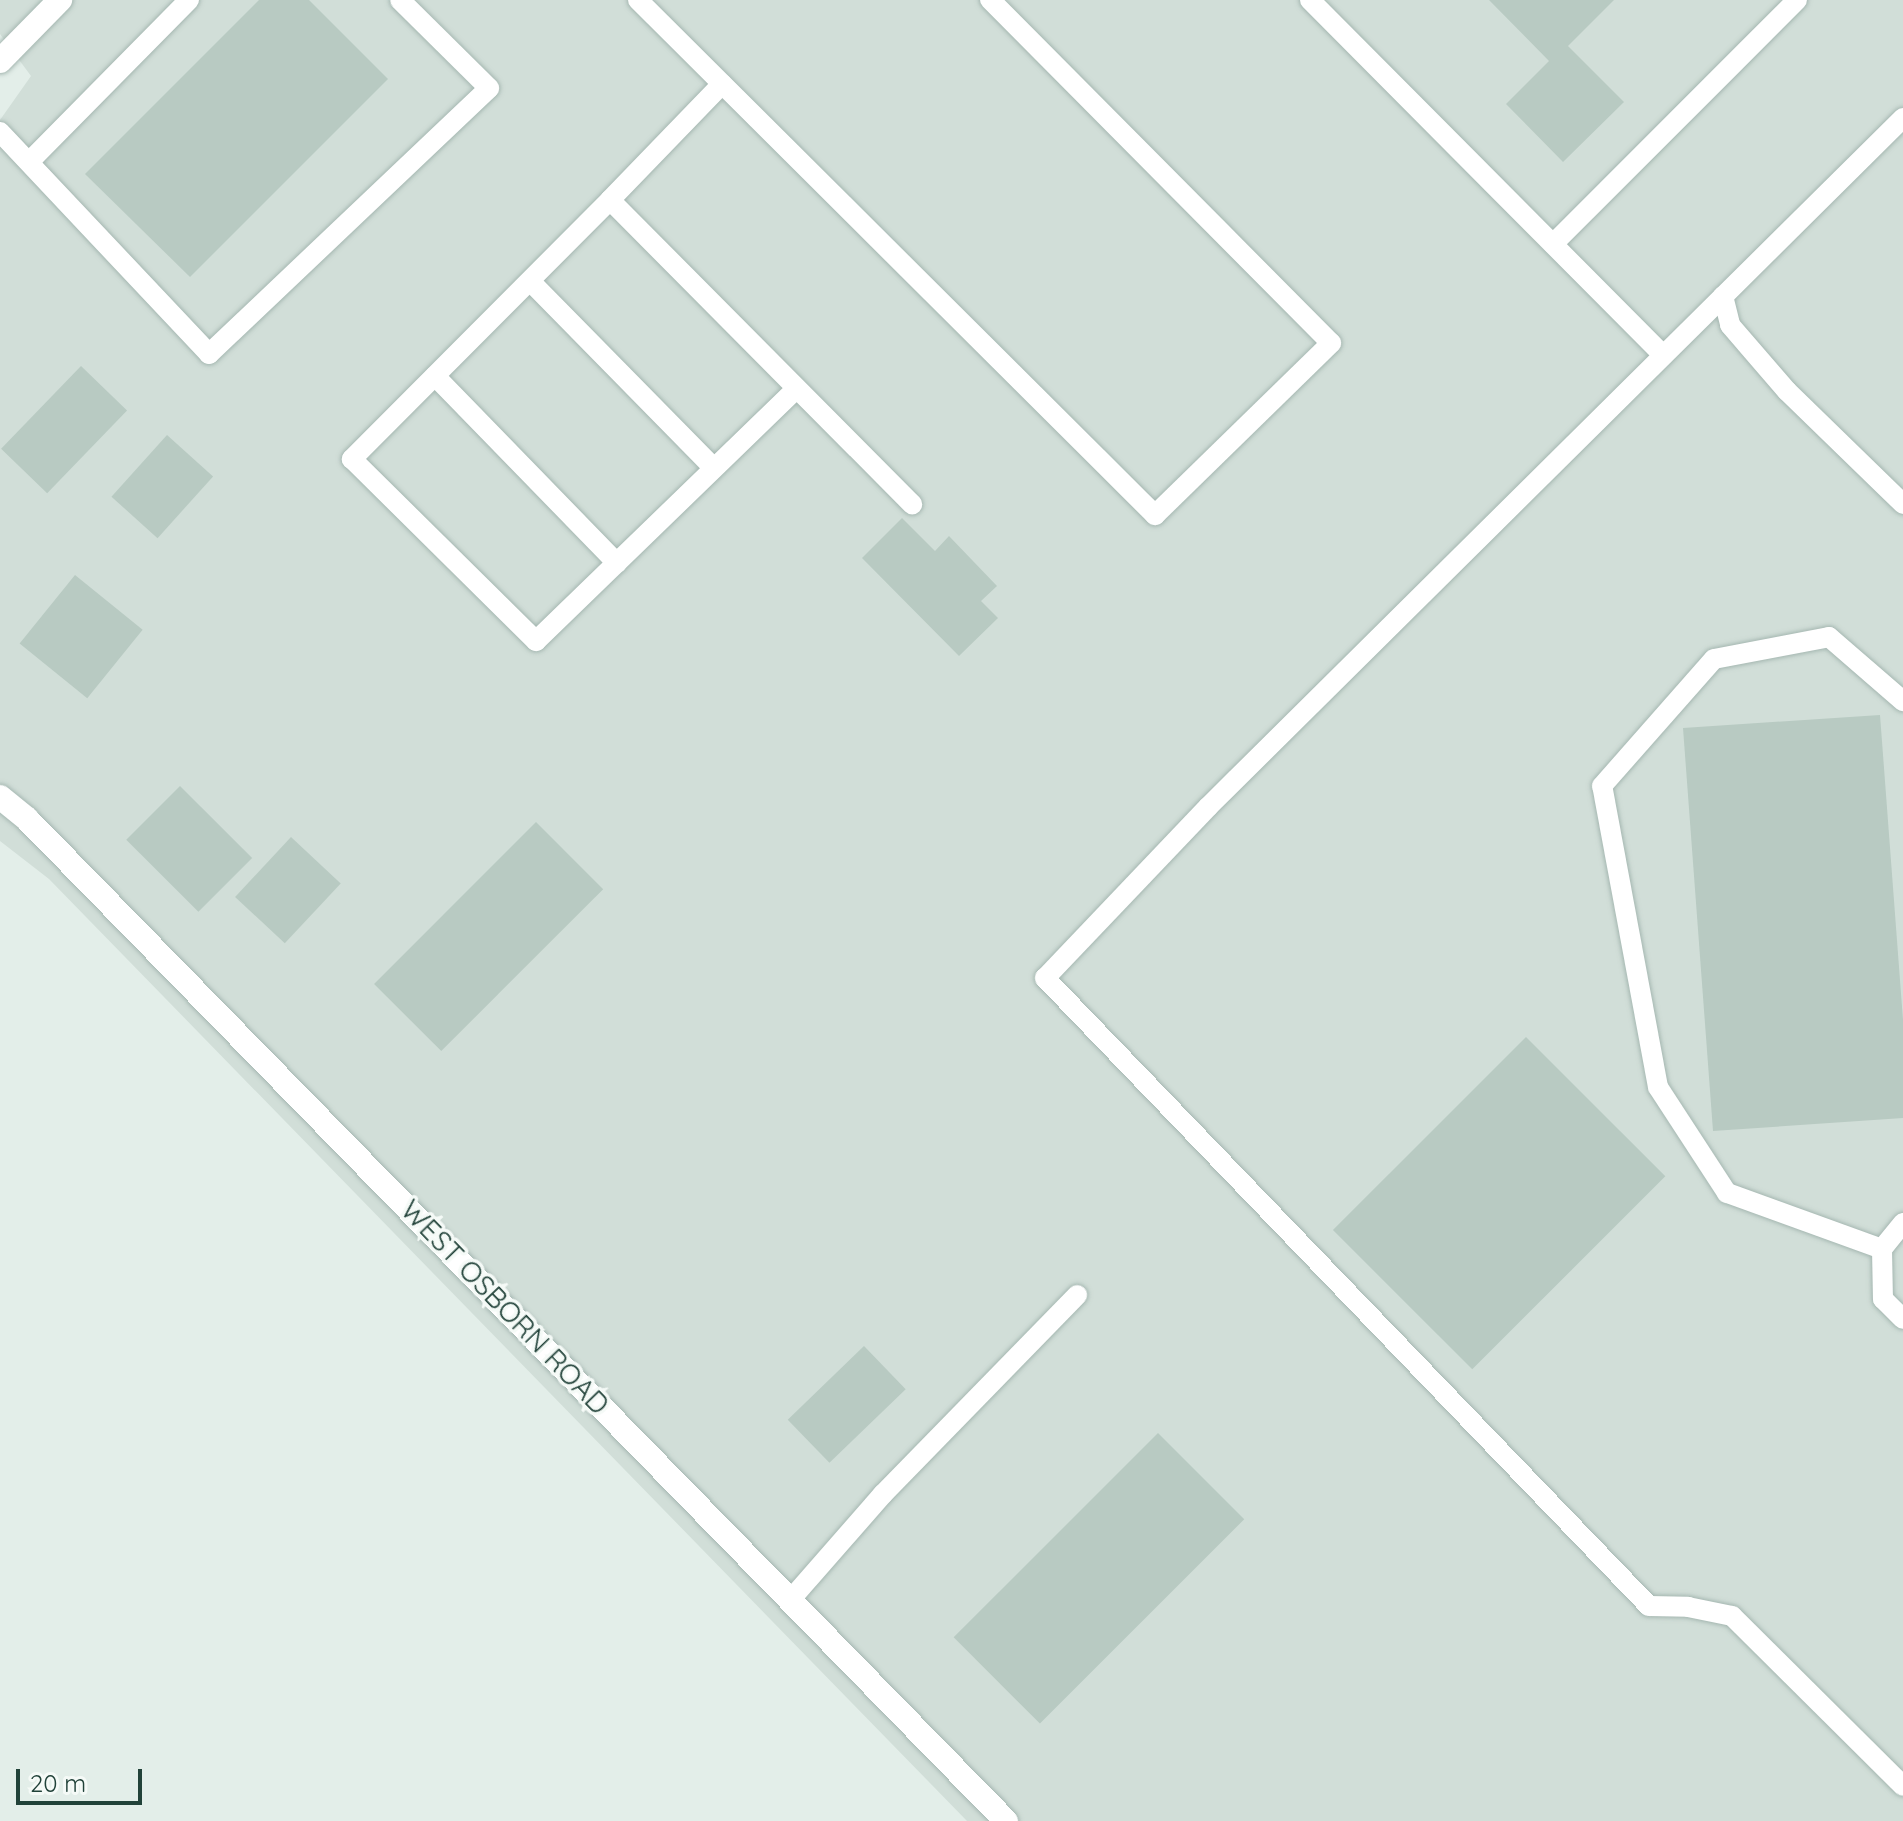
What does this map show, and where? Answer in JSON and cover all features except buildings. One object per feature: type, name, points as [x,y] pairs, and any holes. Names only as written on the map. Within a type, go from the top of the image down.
[{"type":"street","points":[[0,61],[60,0]]},
{"type":"street","points":[[0,776],[27,819]]},
{"type":"street","name":"WEST OSBORN ROAD","points":[[0,797],[27,819],[792,1598],[1006,1821]]},
{"type":"lane","points":[[29,162],[189,0]]},
{"type":"lane","points":[[0,132],[209,354],[489,88],[400,0]]},
{"type":"lane","points":[[638,0],[1155,515],[1331,343],[990,0]]},
{"type":"lane","points":[[1310,0],[1663,355]]},
{"type":"lane","points":[[1553,244],[1797,0]]},
{"type":"lane","points":[[722,84],[352,459],[536,641],[797,388]]},
{"type":"lane","points":[[1903,118],[1208,807],[1045,978],[1649,1606],[1688,1607],[1732,1616],[1903,1786]]},
{"type":"lane","points":[[610,200],[912,504]]},
{"type":"lane","points":[[530,281],[714,468]]},
{"type":"lane","points":[[1723,296],[1730,325],[1787,391],[1903,504]]},
{"type":"lane","points":[[435,376],[617,563]]},
{"type":"lane","points":[[1882,1249],[1727,1193],[1658,1087],[1602,786],[1714,659],[1829,637],[1903,701]]},
{"type":"lane","points":[[1903,1223],[1882,1249],[1883,1299],[1903,1319]]},
{"type":"lane","points":[[792,1598],[883,1494],[1077,1295]]},
{"type":"shaded area","points":[[0,0],[1903,0],[1903,1821],[967,1821],[49,879],[0,841],[0,120],[31,76],[0,34]]}]
